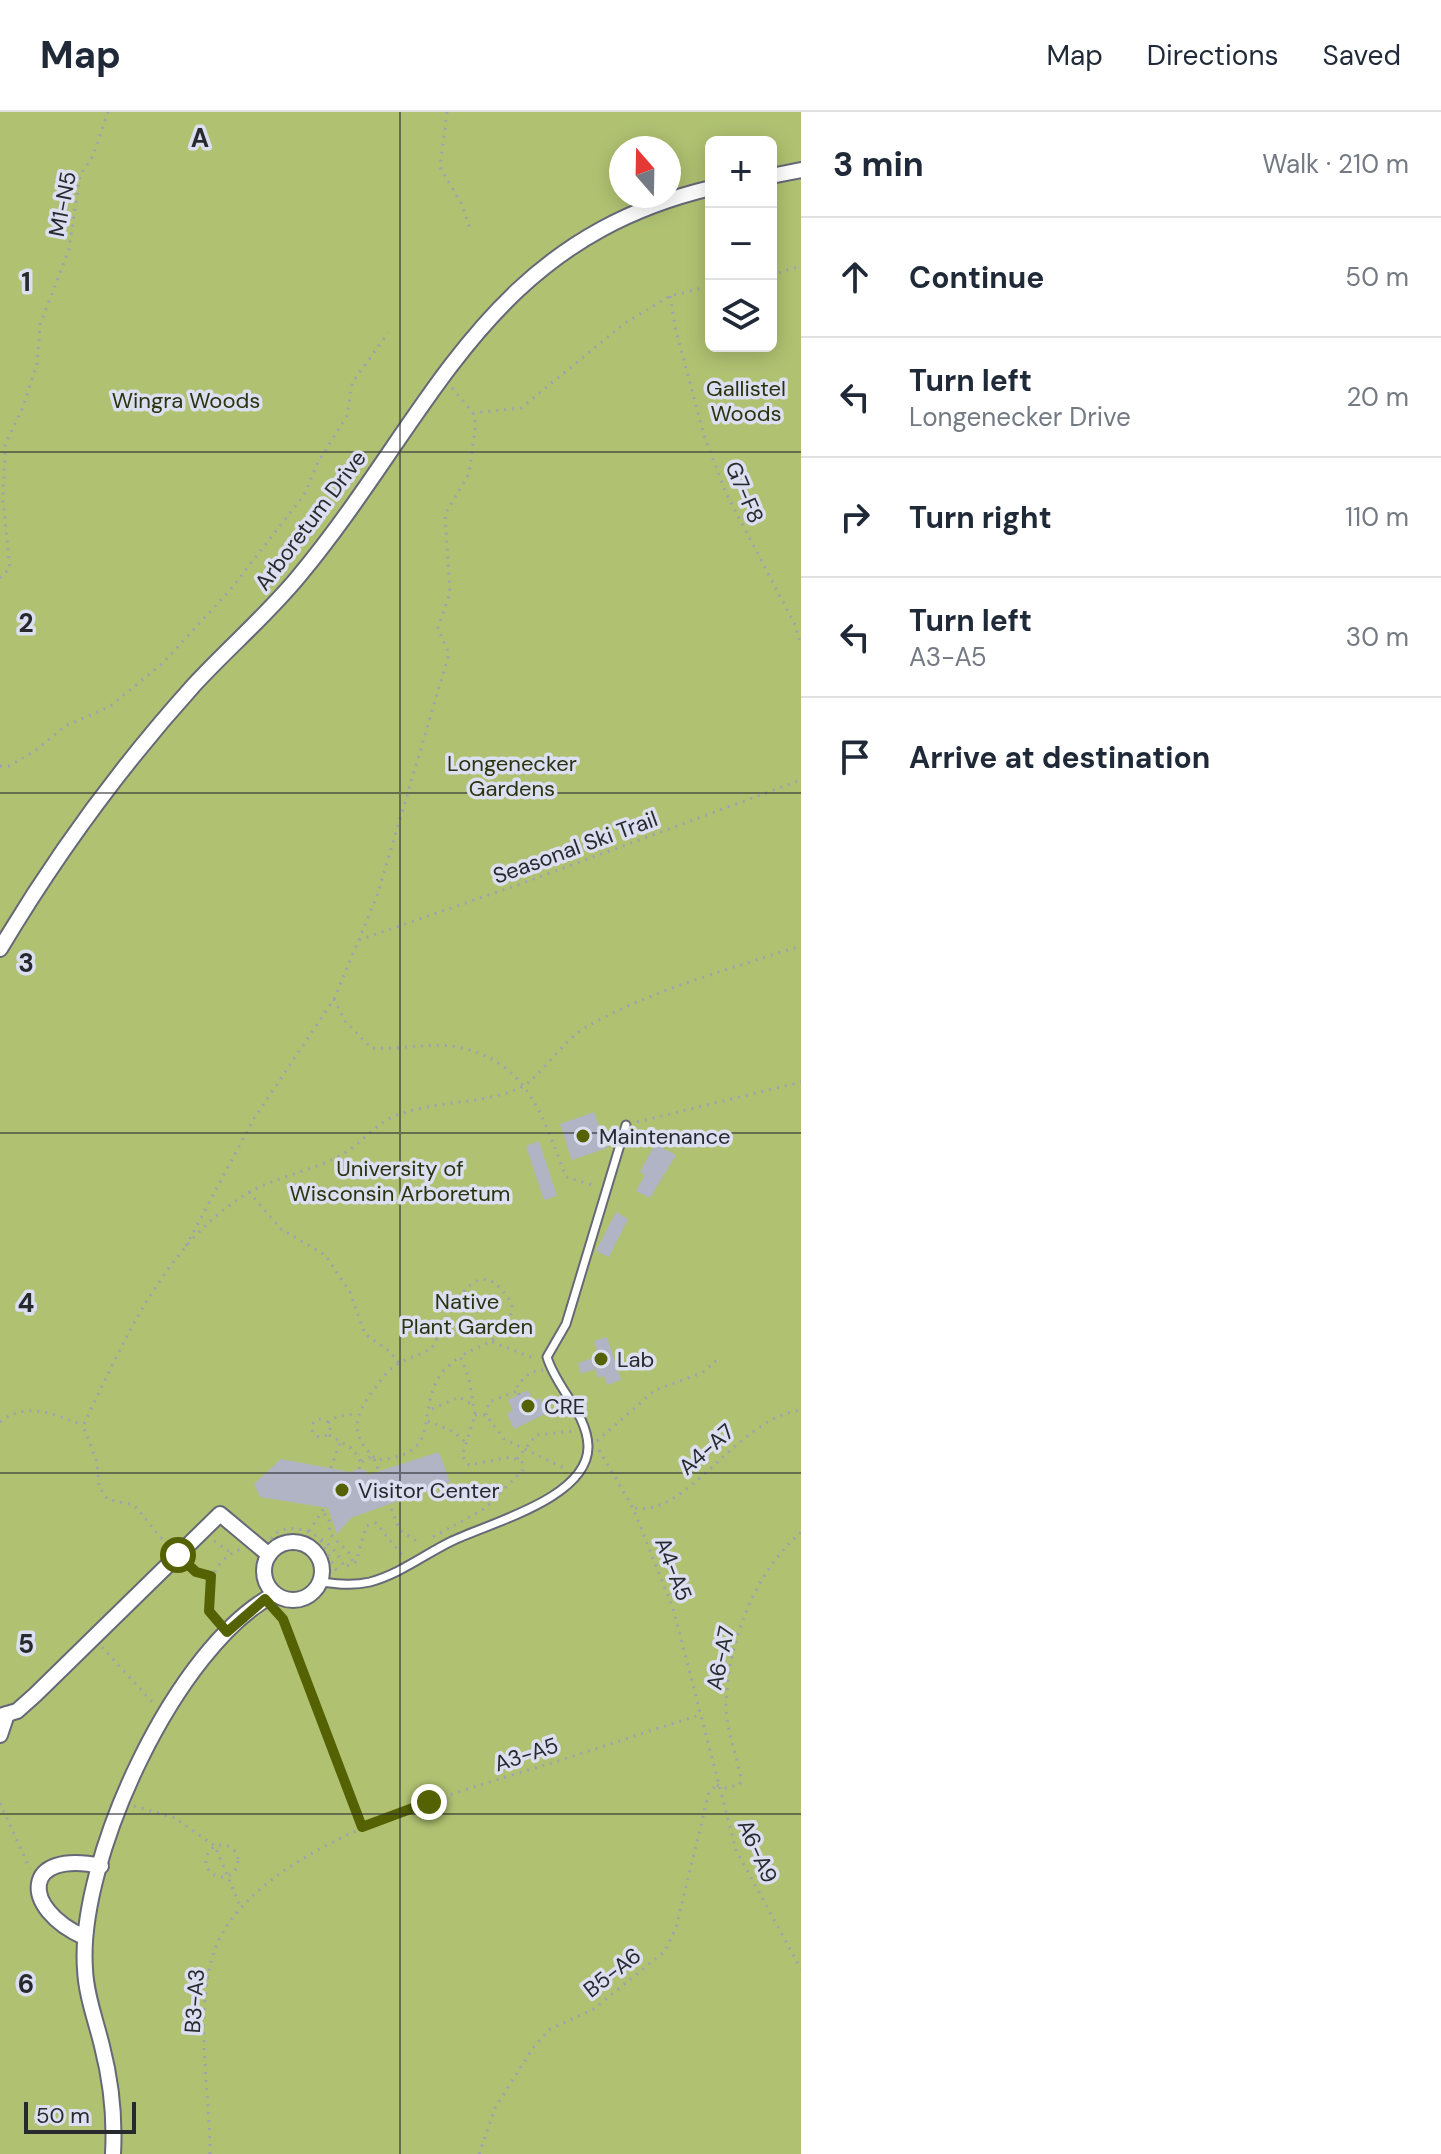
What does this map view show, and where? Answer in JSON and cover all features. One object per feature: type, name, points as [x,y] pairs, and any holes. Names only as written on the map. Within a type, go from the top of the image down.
[{"type":"street","points":[[777,175],[801,170]]},
{"type":"street","name":"Arboretum Drive","points":[[0,949],[55,860],[117,777],[196,684],[267,612],[323,547],[469,339],[513,293],[558,255],[634,212],[705,190]]},
{"type":"street","points":[[0,1735],[4,1715],[35,1695],[220,1514],[253,1545],[269,1555]]},
{"type":"street","points":[[113,2154],[112,2090],[89,2000],[84,1937],[101,1866],[123,1802],[163,1713],[183,1681],[227,1632],[270,1596],[301,1599],[321,1582],[322,1563],[311,1547],[303,1542],[284,1543],[269,1555],[264,1571],[270,1596]]},
{"type":"street","points":[[84,1937],[57,1922],[45,1911],[38,1895],[37,1879],[45,1869],[59,1862],[76,1861],[101,1866]]},
{"type":"lane","points":[[321,1582],[348,1585],[390,1575],[450,1542],[544,1503],[577,1473],[588,1447],[547,1357],[566,1324],[626,1125]]},
{"type":"path","name":"M1-N5","points":[[0,578],[10,568],[3,502],[5,445],[23,407],[37,364],[40,325],[69,249],[80,175],[93,156],[108,112]]},
{"type":"path","points":[[447,112],[440,167],[462,205],[470,229]]},
{"type":"path","points":[[777,273],[801,266]]},
{"type":"path","points":[[473,413],[521,408],[625,323],[670,296],[705,287]]},
{"type":"path","name":"G7-F8","points":[[670,296],[676,331],[704,435],[725,491],[795,625],[801,646]]},
{"type":"path","points":[[0,766],[9,766],[35,751],[65,726],[109,707],[162,664],[230,590],[304,495],[318,462],[347,416],[352,383],[388,333]]},
{"type":"path","points":[[184,1249],[253,1120],[334,999],[377,896],[449,654],[438,628],[450,593],[445,514],[469,474],[476,423],[473,413],[443,375]]},
{"type":"path","name":"Seasonal Ski Trail","points":[[359,940],[801,780]]},
{"type":"path","points":[[83,1426],[163,1277],[184,1249],[216,1216],[249,1192],[342,1155],[392,1116],[421,1107],[477,1101],[524,1086],[548,1058],[585,1027],[696,982],[801,946]]},
{"type":"path","points":[[334,999],[345,1021],[371,1048],[451,1046],[480,1055],[506,1070],[537,1101],[566,1177],[608,1189]]},
{"type":"path","points":[[626,1125],[801,1082]]},
{"type":"path","points":[[249,1192],[281,1229],[325,1255],[350,1292],[365,1334],[389,1351],[399,1363]]},
{"type":"path","points":[[373,1456],[377,1460],[409,1454],[421,1443],[442,1373],[460,1356],[492,1342],[505,1331],[512,1305],[495,1283],[473,1282],[454,1303],[432,1348],[399,1363],[382,1378],[357,1414],[360,1436],[379,1472]]},
{"type":"path","points":[[492,1342],[530,1359],[547,1357]]},
{"type":"path","points":[[395,1563],[421,1544],[484,1509],[523,1470],[522,1462],[517,1459],[469,1465],[462,1456],[475,1425],[475,1406],[460,1356]]},
{"type":"path","name":"A4-A5","points":[[717,1785],[673,1608],[633,1508],[599,1450],[593,1446],[655,1390],[702,1373],[719,1358]]},
{"type":"path","points":[[550,1368],[521,1378],[518,1393],[489,1402],[486,1415],[504,1439],[577,1473]]},
{"type":"path","points":[[430,1410],[459,1397],[475,1406]]},
{"type":"path","points":[[0,1422],[11,1413],[44,1410],[83,1426],[97,1462],[99,1486],[107,1499],[134,1505],[196,1572],[211,1576]]},
{"type":"path","name":"A4-A7","points":[[633,1508],[649,1511],[670,1501],[765,1421],[784,1412],[801,1410]]},
{"type":"path","points":[[327,1434],[328,1423],[338,1416],[357,1414]]},
{"type":"path","points":[[475,1415],[486,1415]]},
{"type":"path","points":[[328,1423],[321,1419],[312,1426],[317,1435],[327,1434],[353,1449],[361,1462]]},
{"type":"path","points":[[427,1421],[454,1432],[466,1443]]},
{"type":"path","points":[[517,1459],[531,1439],[546,1432],[583,1431]]},
{"type":"path","points":[[331,1468],[340,1442]]},
{"type":"path","points":[[359,1469],[361,1462],[373,1456]]},
{"type":"path","points":[[309,1531],[324,1514],[325,1507]]},
{"type":"path","points":[[391,1509],[400,1530],[421,1544]]},
{"type":"path","points":[[324,1514],[329,1518],[330,1534],[349,1553],[354,1564]]},
{"type":"path","points":[[354,1564],[370,1523],[383,1528],[404,1558]]},
{"type":"path","points":[[203,1529],[231,1553]]},
{"type":"path","points":[[227,1632],[209,1611],[211,1576],[231,1553],[270,1540],[281,1531],[309,1531],[330,1544],[344,1567],[354,1564]]},
{"type":"path","name":"A6-A7","points":[[717,1785],[726,1788],[740,1784],[741,1779],[726,1708],[730,1670],[744,1619],[761,1576],[779,1551],[801,1532]]},
{"type":"path","points":[[319,1537],[333,1568],[339,1573]]},
{"type":"path","points":[[270,1596],[283,1619],[362,1827]]},
{"type":"path","points":[[95,1638],[163,1713]]},
{"type":"path","name":"A3-A5","points":[[362,1827],[429,1802],[700,1715]]},
{"type":"path","name":"A6-A9","points":[[717,1785],[736,1850],[801,1969]]},
{"type":"path","name":"B5-A6","points":[[479,2154],[495,2108],[533,2048],[550,2029],[594,2009],[665,1951],[676,1928],[709,1792],[717,1785]]},
{"type":"path","points":[[123,1802],[175,1818],[215,1846],[230,1874],[241,1908]]},
{"type":"path","points":[[0,1803],[20,1841],[38,1895]]},
{"type":"path","name":"B3-A3","points":[[210,2154],[206,1987],[214,1954],[241,1908],[308,1857],[362,1827]]},
{"type":"path","points":[[215,1846],[229,1846],[236,1854],[237,1865],[230,1874],[215,1875],[207,1866],[208,1853],[215,1846]]},
{"type":"green space","name":"University of Wisconsin Arboretum","points":[[0,112],[801,112],[801,2154],[0,2154]]},
{"type":"building","name":"Maintenance","points":[[594,1112],[607,1148],[572,1160],[560,1124]]},
{"type":"building","points":[[539,1141],[557,1196],[544,1200],[526,1146]]},
{"type":"building","points":[[655,1144],[676,1155],[650,1198],[636,1191],[645,1175],[640,1172]]},
{"type":"building","points":[[616,1212],[628,1219],[609,1257],[596,1251]]},
{"type":"building","name":"Lab","points":[[607,1337],[621,1380],[607,1385],[604,1376],[598,1378],[595,1369],[581,1374],[578,1363],[599,1356],[594,1341]]},
{"type":"building","name":"CRE","points":[[528,1390],[533,1401],[540,1398],[547,1413],[514,1429],[507,1414],[513,1410],[508,1400]]},
{"type":"building","name":"Visitor Center","points":[[439,1452],[450,1482],[351,1518],[337,1534],[328,1508],[260,1497],[254,1484],[281,1459],[350,1472],[366,1470],[367,1475]]},
{"type":"place","name":"Maintenance","points":[[583,1136]]},
{"type":"place","name":"Lab","points":[[601,1359]]},
{"type":"place","name":"CRE","points":[[528,1406]]},
{"type":"place","name":"Visitor Center","points":[[342,1490]]},
{"type":"route","points":[[178,1555],[196,1572],[211,1576],[209,1611],[227,1632],[265,1599],[283,1619],[362,1827],[429,1802]]},
{"type":"park label","name":"Wingra Woods","points":[[186,400]]},
{"type":"park label","name":"Gallistel Woods","points":[[746,400]]},
{"type":"park label","name":"Longenecker Gardens","points":[[512,776]]},
{"type":"park label","name":"Native Plant Garden","points":[[467,1314]]}]
